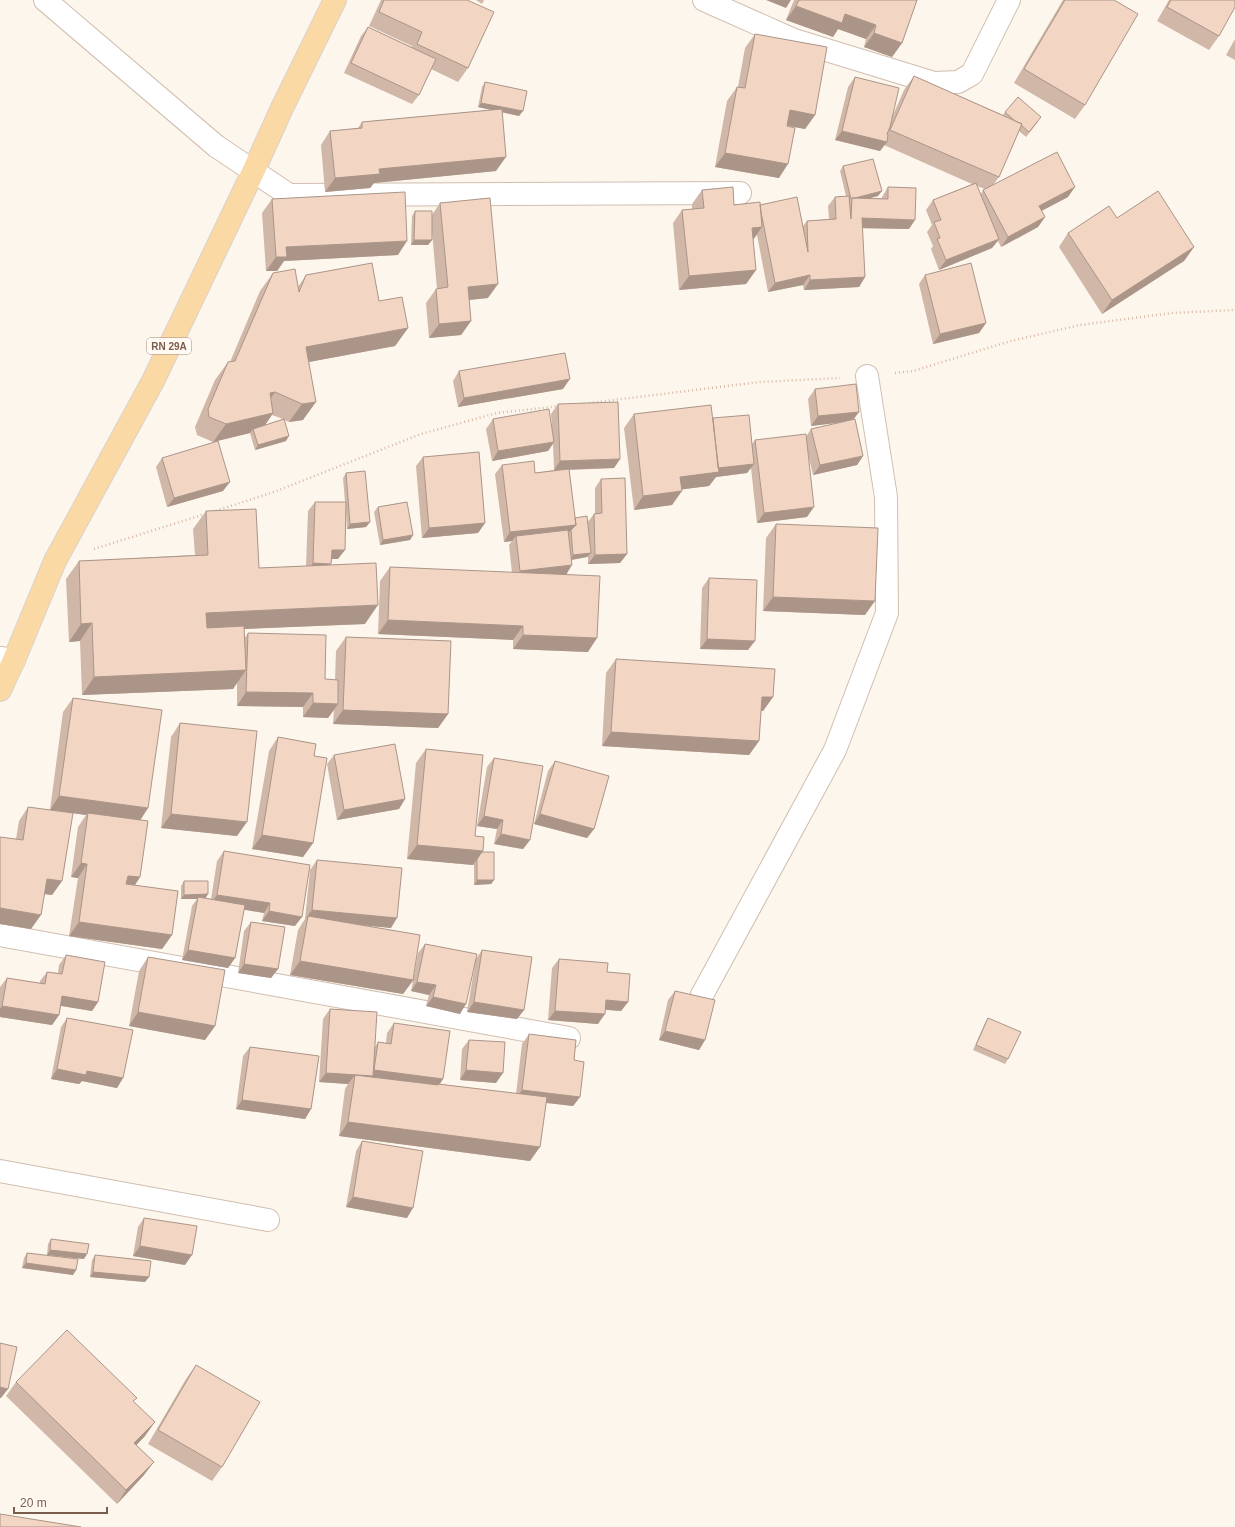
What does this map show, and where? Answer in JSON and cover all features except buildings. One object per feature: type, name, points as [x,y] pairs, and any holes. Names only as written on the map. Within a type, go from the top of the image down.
[{"type":"main road","name":"RN 29A","points":[[0,690],[7,659],[55,561],[153,381],[282,108],[335,0]]},
{"type":"street","points":[[46,0],[216,146],[289,196],[740,192]]},
{"type":"street","points":[[704,0],[794,40],[934,82],[958,82],[972,74],[1009,0]]},
{"type":"street","points":[[702,995],[834,750],[887,613],[886,496],[867,376]]},
{"type":"street","points":[[0,936],[569,1038]]},
{"type":"street","points":[[0,1171],[268,1220]]},
{"type":"path","points":[[576,404],[760,382],[867,376],[913,371],[1011,341],[1080,325],[1172,313],[1235,310]]},
{"type":"path","points":[[55,561],[274,492],[421,434],[497,413],[560,406]]}]
